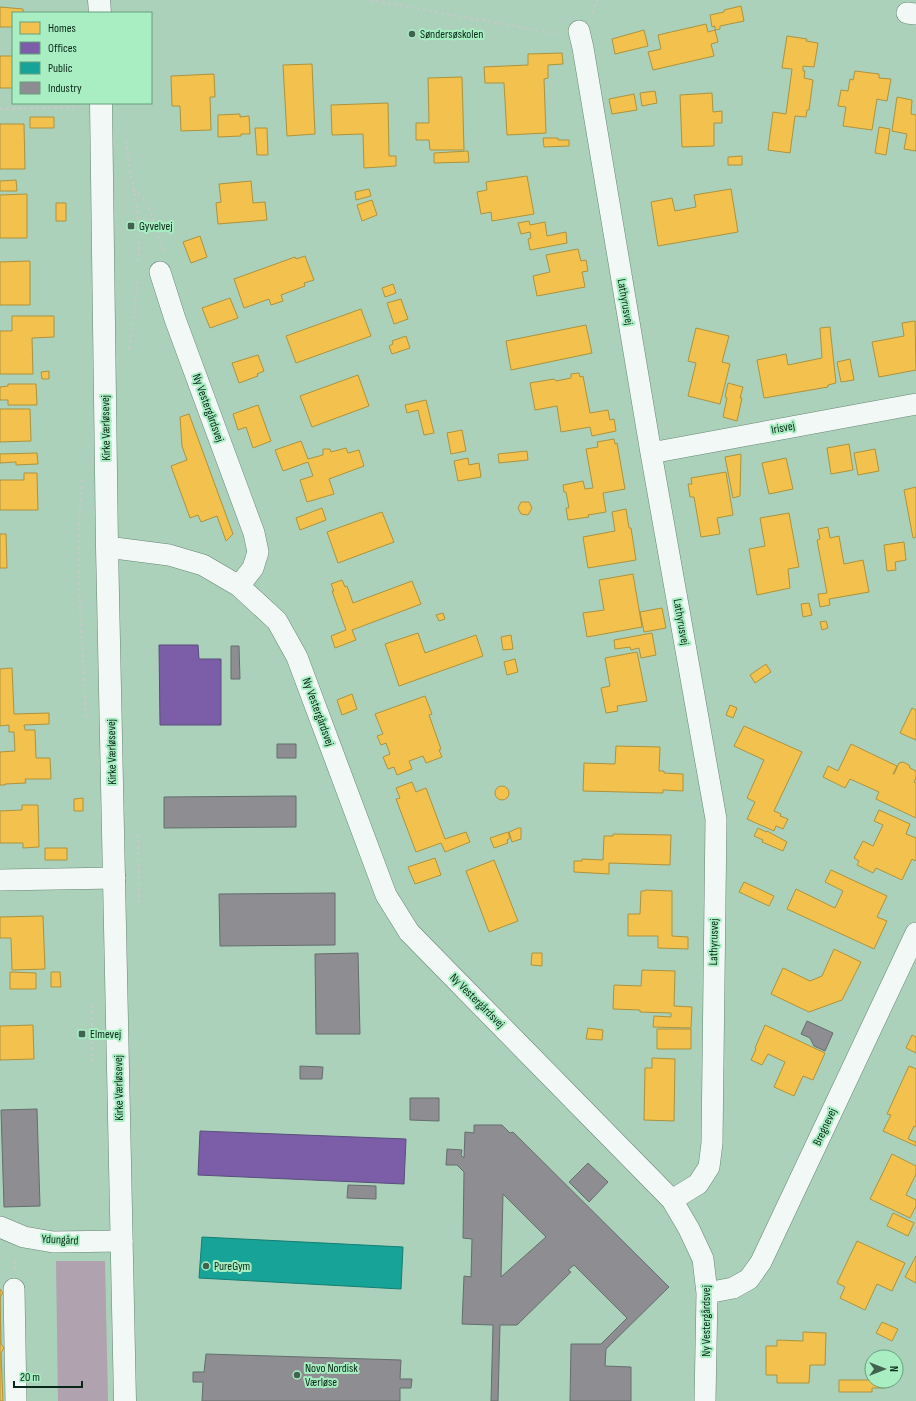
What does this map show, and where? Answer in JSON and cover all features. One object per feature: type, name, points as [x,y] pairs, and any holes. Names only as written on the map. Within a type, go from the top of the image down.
[{"type":"street","points":[[99,0],[100,12]]},
{"type":"street","name":"Lathyrusvej","points":[[579,31],[651,453],[716,819],[712,1143],[709,1167],[698,1184],[672,1200]]},
{"type":"street","name":"Kirke Værløsevej","points":[[101,105],[107,547],[125,1401]]},
{"type":"street","name":"Ny Vestergårdsvej","points":[[160,272],[175,319],[254,533],[258,552],[253,568],[239,586]]},
{"type":"street","name":"Irisvej","points":[[651,453],[916,404]]},
{"type":"street","name":"Ny Vestergårdsvej","points":[[107,547],[169,555],[203,565],[239,586],[276,621],[297,657],[386,895],[409,932],[672,1200],[689,1229],[703,1259],[707,1293],[705,1401]]},
{"type":"street","points":[[0,880],[115,878]]},
{"type":"street","name":"Bregnevej","points":[[707,1293],[732,1288],[738,1285],[748,1279],[761,1262],[916,933]]},
{"type":"street","name":"Ydungård","points":[[8,1230],[30,1238],[53,1242],[122,1241]]},
{"type":"street","points":[[14,1289],[16,1401]]},
{"type":"path","points":[[370,0],[547,32],[567,34],[579,31],[592,13],[597,0]]},
{"type":"path","points":[[0,109],[101,105]]},
{"type":"path","points":[[126,139],[139,236],[138,266]]},
{"type":"path","points":[[133,190],[144,199],[150,210],[167,258],[160,272]]},
{"type":"path","points":[[128,351],[134,316],[138,273]]},
{"type":"path","points":[[138,833],[139,908]]},
{"type":"path","points":[[8,1230],[14,1289]]},
{"type":"shaded area","points":[[56,1261],[105,1261],[108,1401],[58,1401]]},
{"type":"building: Homes","points":[[741,6],[744,21],[720,26],[720,29],[715,30],[715,26],[712,27],[710,15]]},
{"type":"building: Homes","points":[[0,7],[23,9],[23,12],[12,12],[12,27],[0,27]]},
{"type":"building: Homes","points":[[706,24],[708,32],[715,30],[718,42],[711,44],[714,56],[653,70],[648,52],[661,49],[658,35]]},
{"type":"building: Homes","points":[[644,30],[648,46],[615,54],[612,39]]},
{"type":"building: Homes","points":[[787,36],[807,39],[806,41],[818,43],[814,67],[803,66],[803,71],[805,71],[804,78],[813,80],[809,110],[807,110],[806,117],[795,116],[790,153],[768,150],[773,112],[786,114],[792,69],[782,68]]},
{"type":"building: Homes","points":[[562,53],[563,64],[548,65],[548,78],[544,79],[546,133],[507,135],[504,83],[485,83],[484,67],[528,65],[528,54]]},
{"type":"building: Homes","points":[[0,56],[12,56],[12,88],[0,88]]},
{"type":"building: Homes","points":[[312,64],[315,134],[287,136],[283,65]]},
{"type":"building: Homes","points":[[855,71],[879,74],[879,78],[891,79],[887,101],[877,99],[872,130],[843,126],[846,107],[838,106],[841,90],[848,91],[850,79],[853,80]]},
{"type":"building: Homes","points":[[214,74],[215,97],[210,97],[211,130],[181,131],[180,106],[172,106],[171,76]]},
{"type":"building: Homes","points":[[462,77],[464,150],[430,150],[429,140],[416,140],[416,123],[429,123],[428,78]]},
{"type":"building: Homes","points":[[655,91],[657,103],[642,106],[640,93]]},
{"type":"building: Homes","points":[[712,93],[713,112],[722,111],[722,123],[714,123],[714,146],[682,147],[680,95]]},
{"type":"building: Homes","points":[[634,94],[637,110],[612,114],[609,99]]},
{"type":"building: Homes","points":[[897,97],[912,100],[911,114],[916,115],[916,151],[904,149],[907,134],[892,131]]},
{"type":"building: Homes","points":[[388,103],[389,156],[396,156],[396,166],[364,168],[363,134],[332,135],[331,105]]},
{"type":"building: Homes","points":[[240,114],[240,117],[249,116],[250,134],[218,137],[218,115]]},
{"type":"building: Homes","points":[[30,117],[54,117],[54,128],[30,128]]},
{"type":"building: Homes","points":[[0,124],[24,124],[25,169],[0,169]]},
{"type":"building: Homes","points":[[879,127],[890,129],[886,155],[875,153]]},
{"type":"building: Homes","points":[[255,128],[267,128],[268,155],[257,155]]},
{"type":"building: Homes","points":[[543,138],[569,140],[569,146],[544,147]]},
{"type":"building: Homes","points":[[468,151],[469,162],[434,163],[434,153]]},
{"type":"building: Homes","points":[[742,156],[742,165],[728,165],[728,157]]},
{"type":"building: Homes","points":[[527,176],[534,214],[492,221],[491,212],[481,214],[477,192],[487,190],[486,182]]},
{"type":"building: Homes","points":[[16,180],[17,191],[0,191],[0,181]]},
{"type":"building: Homes","points":[[251,181],[253,203],[265,202],[267,220],[218,224],[216,203],[221,202],[219,184]]},
{"type":"building: Homes","points":[[369,189],[371,196],[356,200],[355,192]]},
{"type":"building: Homes","points":[[731,189],[738,232],[658,246],[651,202],[672,198],[675,211],[696,207],[694,195]]},
{"type":"building: Homes","points":[[27,194],[27,238],[0,238],[0,195]]},
{"type":"building: Homes","points":[[372,200],[377,215],[362,221],[357,205]]},
{"type":"building: Homes","points":[[56,203],[66,203],[66,221],[56,221]]},
{"type":"building: Homes","points":[[529,221],[530,225],[545,222],[547,236],[566,232],[567,243],[530,250],[528,239],[531,238],[530,232],[521,234],[518,223]]},
{"type":"building: Homes","points":[[200,236],[207,257],[191,263],[183,242]]},
{"type":"building: Homes","points":[[578,249],[581,261],[586,260],[588,271],[582,272],[585,287],[537,296],[533,276],[550,272],[546,255]]},
{"type":"building: Homes","points":[[305,256],[314,280],[304,283],[305,286],[281,295],[283,301],[271,305],[269,299],[244,308],[234,279],[295,257],[296,259]]},
{"type":"building: Homes","points":[[30,261],[30,305],[0,305],[0,262]]},
{"type":"building: Homes","points":[[393,284],[396,293],[385,297],[382,288]]},
{"type":"building: Homes","points":[[230,298],[238,318],[210,328],[202,308]]},
{"type":"building: Homes","points":[[401,299],[408,319],[394,324],[387,303]]},
{"type":"building: Homes","points":[[361,309],[371,336],[296,363],[286,336]]},
{"type":"building: Homes","points":[[12,316],[54,316],[54,337],[32,338],[33,374],[0,374],[0,331],[12,331]]},
{"type":"building: Homes","points":[[915,321],[916,370],[879,377],[872,342],[904,336],[902,323]]},
{"type":"building: Homes","points":[[586,325],[592,353],[511,370],[506,341]]},
{"type":"building: Homes","points":[[830,327],[836,383],[828,385],[828,387],[764,398],[757,360],[786,354],[788,365],[822,358],[820,328]]},
{"type":"building: Homes","points":[[696,328],[729,336],[722,362],[730,364],[720,404],[688,396],[696,363],[688,361]]},
{"type":"building: Homes","points":[[406,336],[410,348],[392,354],[389,346],[393,344],[392,341]]},
{"type":"building: Homes","points":[[258,355],[264,371],[257,374],[258,376],[239,383],[232,363]]},
{"type":"building: Homes","points":[[850,359],[854,380],[841,382],[837,362]]},
{"type":"building: Homes","points":[[49,371],[49,379],[42,379],[41,372]]},
{"type":"building: Homes","points":[[579,373],[580,377],[583,376],[590,413],[608,410],[610,420],[614,419],[616,431],[592,436],[590,427],[561,432],[557,406],[535,410],[530,383],[571,378],[571,374]]},
{"type":"building: Homes","points":[[358,375],[369,406],[312,427],[300,396]]},
{"type":"building: Homes","points":[[728,383],[743,387],[737,421],[723,417]]},
{"type":"building: Homes","points":[[8,384],[36,384],[37,405],[8,405],[8,400],[0,400],[0,387],[8,386]]},
{"type":"building: Homes","points":[[426,400],[434,433],[424,435],[418,410],[407,413],[405,405]]},
{"type":"building: Homes","points":[[258,405],[271,441],[253,448],[246,427],[238,430],[233,414]]},
{"type":"building: Homes","points":[[0,409],[30,409],[31,441],[0,442]]},
{"type":"building: Homes","points":[[189,414],[233,534],[226,541],[217,516],[201,522],[198,515],[190,518],[171,466],[187,460],[182,446],[180,417]]},
{"type":"building: Homes","points":[[462,430],[466,451],[451,454],[447,433]]},
{"type":"building: Homes","points":[[614,439],[615,444],[617,443],[625,489],[603,493],[606,512],[588,515],[589,517],[568,520],[566,508],[569,508],[563,485],[583,481],[585,489],[593,488],[586,449],[598,447],[597,442]]},
{"type":"building: Homes","points":[[301,441],[308,459],[323,455],[323,449],[330,449],[331,452],[346,448],[348,453],[359,450],[364,466],[329,479],[334,494],[307,502],[300,480],[313,476],[308,462],[283,471],[275,450]]},
{"type":"building: Homes","points":[[849,444],[853,470],[831,474],[827,448]]},
{"type":"building: Homes","points":[[875,449],[879,471],[858,475],[854,453]]},
{"type":"building: Homes","points":[[527,451],[528,460],[499,463],[498,454]]},
{"type":"building: Homes","points":[[37,453],[38,464],[16,465],[16,462],[0,463],[0,454]]},
{"type":"building: Homes","points":[[741,454],[740,496],[733,498],[725,457]]},
{"type":"building: Homes","points":[[468,458],[469,465],[479,463],[481,477],[458,481],[454,461]]},
{"type":"building: Homes","points":[[786,458],[793,489],[769,494],[762,463]]},
{"type":"building: Homes","points":[[726,472],[733,515],[717,518],[720,534],[701,537],[694,497],[690,497],[688,484],[692,484],[691,478]]},
{"type":"building: Homes","points":[[24,473],[37,473],[38,510],[0,510],[0,480],[24,480]]},
{"type":"building: Homes","points":[[916,487],[916,537],[913,538],[904,490]]},
{"type":"building: Homes","points":[[521,502],[529,502],[532,508],[528,515],[521,514],[518,508]]},
{"type":"building: Homes","points":[[322,508],[326,520],[300,530],[296,518]]},
{"type":"building: Homes","points":[[626,509],[629,528],[631,528],[636,560],[588,568],[583,537],[615,531],[612,512]]},
{"type":"building: Homes","points":[[382,512],[394,542],[338,563],[327,532]]},
{"type":"building: Homes","points":[[789,513],[799,567],[788,569],[790,588],[757,595],[749,549],[765,546],[760,518]]},
{"type":"building: Homes","points":[[828,527],[830,538],[839,536],[844,564],[863,560],[869,592],[829,599],[830,605],[820,607],[818,594],[827,593],[817,540],[820,539],[818,529]]},
{"type":"building: Homes","points":[[0,534],[6,534],[7,568],[0,568]]},
{"type":"building: Homes","points":[[904,542],[906,560],[895,562],[896,570],[887,571],[884,545]]},
{"type":"building: Homes","points":[[633,574],[642,627],[587,637],[583,613],[604,610],[599,580]]},
{"type":"building: Homes","points":[[342,580],[345,587],[347,586],[353,603],[412,581],[421,604],[352,630],[356,640],[335,648],[331,636],[346,630],[332,591],[334,591],[331,584]]},
{"type":"building: Homes","points":[[809,603],[812,615],[803,617],[801,604]]},
{"type":"building: Homes","points":[[662,608],[666,628],[644,632],[640,612]]},
{"type":"building: Homes","points":[[443,613],[445,619],[439,621],[436,615]]},
{"type":"building: Homes","points":[[826,621],[828,628],[822,630],[820,622]]},
{"type":"building: Homes","points":[[418,633],[425,653],[476,635],[483,656],[399,686],[385,644]]},
{"type":"building: Homes","points":[[652,633],[656,655],[641,658],[639,648],[631,650],[630,647],[615,649],[614,640]]},
{"type":"building: Homes","points":[[511,635],[513,649],[503,650],[501,637]]},
{"type":"building: Homes","points":[[637,652],[647,701],[617,706],[618,711],[606,713],[601,688],[610,686],[605,658]]},
{"type":"building: Homes","points":[[515,659],[518,672],[507,675],[504,662]]},
{"type":"building: Homes","points":[[766,664],[771,672],[755,683],[750,675]]},
{"type":"building: Homes","points":[[12,668],[14,714],[49,713],[49,724],[24,725],[25,730],[35,730],[36,758],[50,758],[51,779],[25,779],[26,783],[0,785],[0,752],[15,751],[14,732],[9,732],[9,725],[0,726],[0,669]]},
{"type":"building: Homes","points":[[352,694],[357,709],[342,715],[337,700]]},
{"type":"building: Homes","points":[[425,696],[432,714],[429,715],[441,749],[439,750],[442,757],[426,763],[423,756],[409,761],[412,769],[397,775],[394,767],[388,769],[383,757],[390,754],[386,743],[381,745],[377,736],[383,734],[375,714]]},
{"type":"building: Homes","points":[[730,705],[737,708],[733,718],[726,715]]},
{"type":"building: Homes","points":[[912,708],[916,710],[916,740],[900,733]]},
{"type":"building: Homes","points":[[744,726],[802,752],[774,811],[781,814],[780,816],[788,819],[783,829],[776,826],[774,831],[747,819],[755,802],[747,798],[764,760],[734,746]]},
{"type":"building: Homes","points":[[851,744],[897,766],[893,774],[899,763],[903,762],[916,771],[916,778],[914,782],[916,783],[916,818],[876,799],[879,792],[850,779],[845,788],[823,777],[828,766],[838,771]]},
{"type":"building: Homes","points":[[616,746],[660,747],[659,771],[664,771],[664,773],[683,774],[683,791],[663,790],[663,793],[583,791],[584,763],[615,764]]},
{"type":"building: Homes","points":[[412,782],[416,792],[426,788],[445,839],[466,832],[470,842],[445,852],[441,843],[416,852],[396,799],[400,798],[396,788]]},
{"type":"building: Homes","points":[[502,786],[507,788],[509,793],[507,798],[502,800],[497,798],[495,793],[497,788]]},
{"type":"building: Homes","points":[[83,798],[83,811],[74,811],[74,799]]},
{"type":"building: Homes","points":[[22,805],[38,805],[39,847],[23,848],[23,843],[0,843],[0,811],[22,810]]},
{"type":"building: Homes","points":[[879,810],[910,824],[906,834],[916,838],[916,859],[915,861],[912,859],[902,880],[876,868],[873,873],[857,865],[859,861],[854,858],[863,841],[873,846],[883,825],[874,821]]},
{"type":"building: Homes","points":[[521,828],[521,839],[512,842],[509,832]]},
{"type":"building: Homes","points":[[758,828],[766,832],[767,831],[787,842],[783,851],[762,842],[763,840],[754,836]]},
{"type":"building: Homes","points":[[508,832],[510,838],[507,840],[508,843],[494,848],[490,838]]},
{"type":"building: Homes","points":[[613,834],[671,835],[670,865],[609,863],[609,874],[574,872],[574,861],[582,861],[582,859],[603,860],[604,836],[613,836]]},
{"type":"building: Homes","points":[[45,848],[67,848],[67,860],[45,860]]},
{"type":"building: Homes","points":[[435,858],[441,875],[415,884],[408,867]]},
{"type":"building: Homes","points":[[494,860],[518,921],[489,932],[466,871]]},
{"type":"building: Homes","points":[[831,870],[887,896],[877,917],[887,921],[874,949],[787,909],[796,889],[835,908],[843,891],[825,882]]},
{"type":"building: Homes","points":[[744,882],[774,896],[769,906],[739,892]]},
{"type":"building: Homes","points":[[641,891],[672,891],[672,936],[688,937],[688,949],[658,948],[658,936],[628,936],[628,914],[640,914]]},
{"type":"building: Homes","points":[[43,916],[45,969],[12,970],[11,938],[0,938],[0,917]]},
{"type":"building: Homes","points":[[834,949],[861,962],[842,1000],[809,1012],[771,994],[783,968],[810,981],[822,976]]},
{"type":"building: Homes","points":[[532,953],[542,953],[542,966],[531,965]]},
{"type":"building: Homes","points":[[642,970],[675,971],[674,1006],[692,1007],[691,1028],[653,1027],[654,1016],[671,1017],[671,1013],[613,1009],[614,985],[641,986]]},
{"type":"building: Homes","points":[[10,972],[36,973],[36,989],[10,989]]},
{"type":"building: Homes","points":[[51,972],[60,972],[61,987],[51,987]]},
{"type":"building: Homes","points":[[33,1025],[34,1059],[0,1060],[0,1026]]},
{"type":"building: Homes","points":[[765,1025],[825,1053],[813,1080],[803,1076],[794,1096],[774,1087],[785,1062],[768,1054],[762,1065],[751,1060]]},
{"type":"building: Homes","points":[[588,1028],[603,1030],[602,1040],[586,1039]]},
{"type":"building: Homes","points":[[657,1029],[691,1029],[691,1049],[657,1049]]},
{"type":"building: Homes","points":[[912,1035],[916,1037],[916,1053],[906,1048]]},
{"type":"building: Homes","points":[[652,1058],[675,1059],[674,1121],[644,1120],[645,1068],[652,1068]]},
{"type":"building: Homes","points":[[909,1066],[916,1069],[916,1127],[914,1126],[908,1139],[916,1142],[916,1146],[883,1131],[891,1115],[887,1114]]},
{"type":"building: Homes","points":[[892,1154],[916,1166],[916,1174],[906,1195],[916,1200],[916,1206],[910,1218],[870,1199]]},
{"type":"building: Homes","points":[[893,1213],[914,1223],[908,1236],[887,1226]]},
{"type":"building: Homes","points":[[857,1241],[905,1263],[892,1291],[877,1284],[865,1310],[840,1298],[845,1287],[837,1283]]},
{"type":"building: Homes","points":[[916,1256],[916,1283],[905,1277]]},
{"type":"building: Homes","points":[[0,1289],[3,1293],[0,1297]]},
{"type":"building: Homes","points":[[0,1297],[1,1344],[4,1348],[1,1353],[3,1401],[0,1401]]},
{"type":"building: Homes","points":[[882,1322],[898,1329],[892,1341],[876,1333]]},
{"type":"building: Homes","points":[[803,1332],[826,1333],[825,1365],[810,1365],[809,1383],[777,1383],[777,1375],[766,1375],[766,1346],[777,1346],[777,1340],[803,1341]]},
{"type":"building: Homes","points":[[839,1380],[864,1380],[864,1389],[872,1389],[872,1392],[839,1392]]},
{"type":"building: Offices","points":[[159,645],[198,645],[199,659],[221,659],[221,725],[160,725]]},
{"type":"building: Offices","points":[[200,1131],[406,1139],[404,1184],[198,1175]]},
{"type":"building: Public","points":[[202,1237],[403,1247],[401,1289],[199,1278]]},
{"type":"building: Industry","points":[[231,646],[239,646],[240,679],[231,679]]},
{"type":"building: Industry","points":[[277,744],[296,744],[296,758],[277,758]]},
{"type":"building: Industry","points":[[296,796],[296,827],[164,828],[164,797]]},
{"type":"building: Industry","points":[[335,893],[335,945],[220,946],[219,894]]},
{"type":"building: Industry","points":[[358,953],[360,1034],[316,1034],[315,954]]},
{"type":"building: Industry","points":[[807,1021],[833,1033],[825,1051],[814,1046],[810,1038],[801,1034]]},
{"type":"building: Industry","points":[[300,1066],[323,1067],[322,1079],[300,1079]]},
{"type":"building: Industry","points":[[410,1098],[439,1098],[439,1121],[410,1120]]},
{"type":"building: Industry","points":[[37,1109],[40,1206],[4,1207],[1,1110]]},
{"type":"building: Industry","points":[[474,1125],[502,1125],[510,1133],[513,1132],[669,1287],[606,1349],[605,1366],[631,1367],[631,1401],[570,1401],[571,1344],[601,1344],[627,1318],[574,1265],[568,1270],[571,1272],[517,1325],[500,1325],[498,1401],[491,1401],[493,1325],[462,1324],[464,1276],[471,1277],[472,1239],[463,1238],[464,1172],[457,1165],[446,1165],[447,1149],[462,1150],[461,1155],[464,1158],[465,1132],[474,1133]],"holes":[[[503,1194],[546,1237],[501,1277]]]},
{"type":"building: Industry","points":[[588,1163],[608,1182],[589,1202],[569,1182]]},
{"type":"building: Industry","points":[[348,1185],[376,1186],[376,1199],[347,1198]]},
{"type":"building: Industry","name":"Novo Nordisk Værløse","points":[[206,1354],[401,1360],[400,1379],[412,1379],[411,1388],[400,1388],[400,1401],[202,1401],[203,1382],[193,1382],[193,1372],[204,1372]]},
{"type":"place","name":"Søndersøskolen","points":[[412,34]]},
{"type":"place","name":"Gyvelvej","points":[[131,226]]},
{"type":"place","name":"Elmevej","points":[[82,1034]]},
{"type":"place","name":"PureGym","points":[[206,1266]]},
{"type":"place","name":"Novo Nordisk Værløse","points":[[297,1375]]}]
